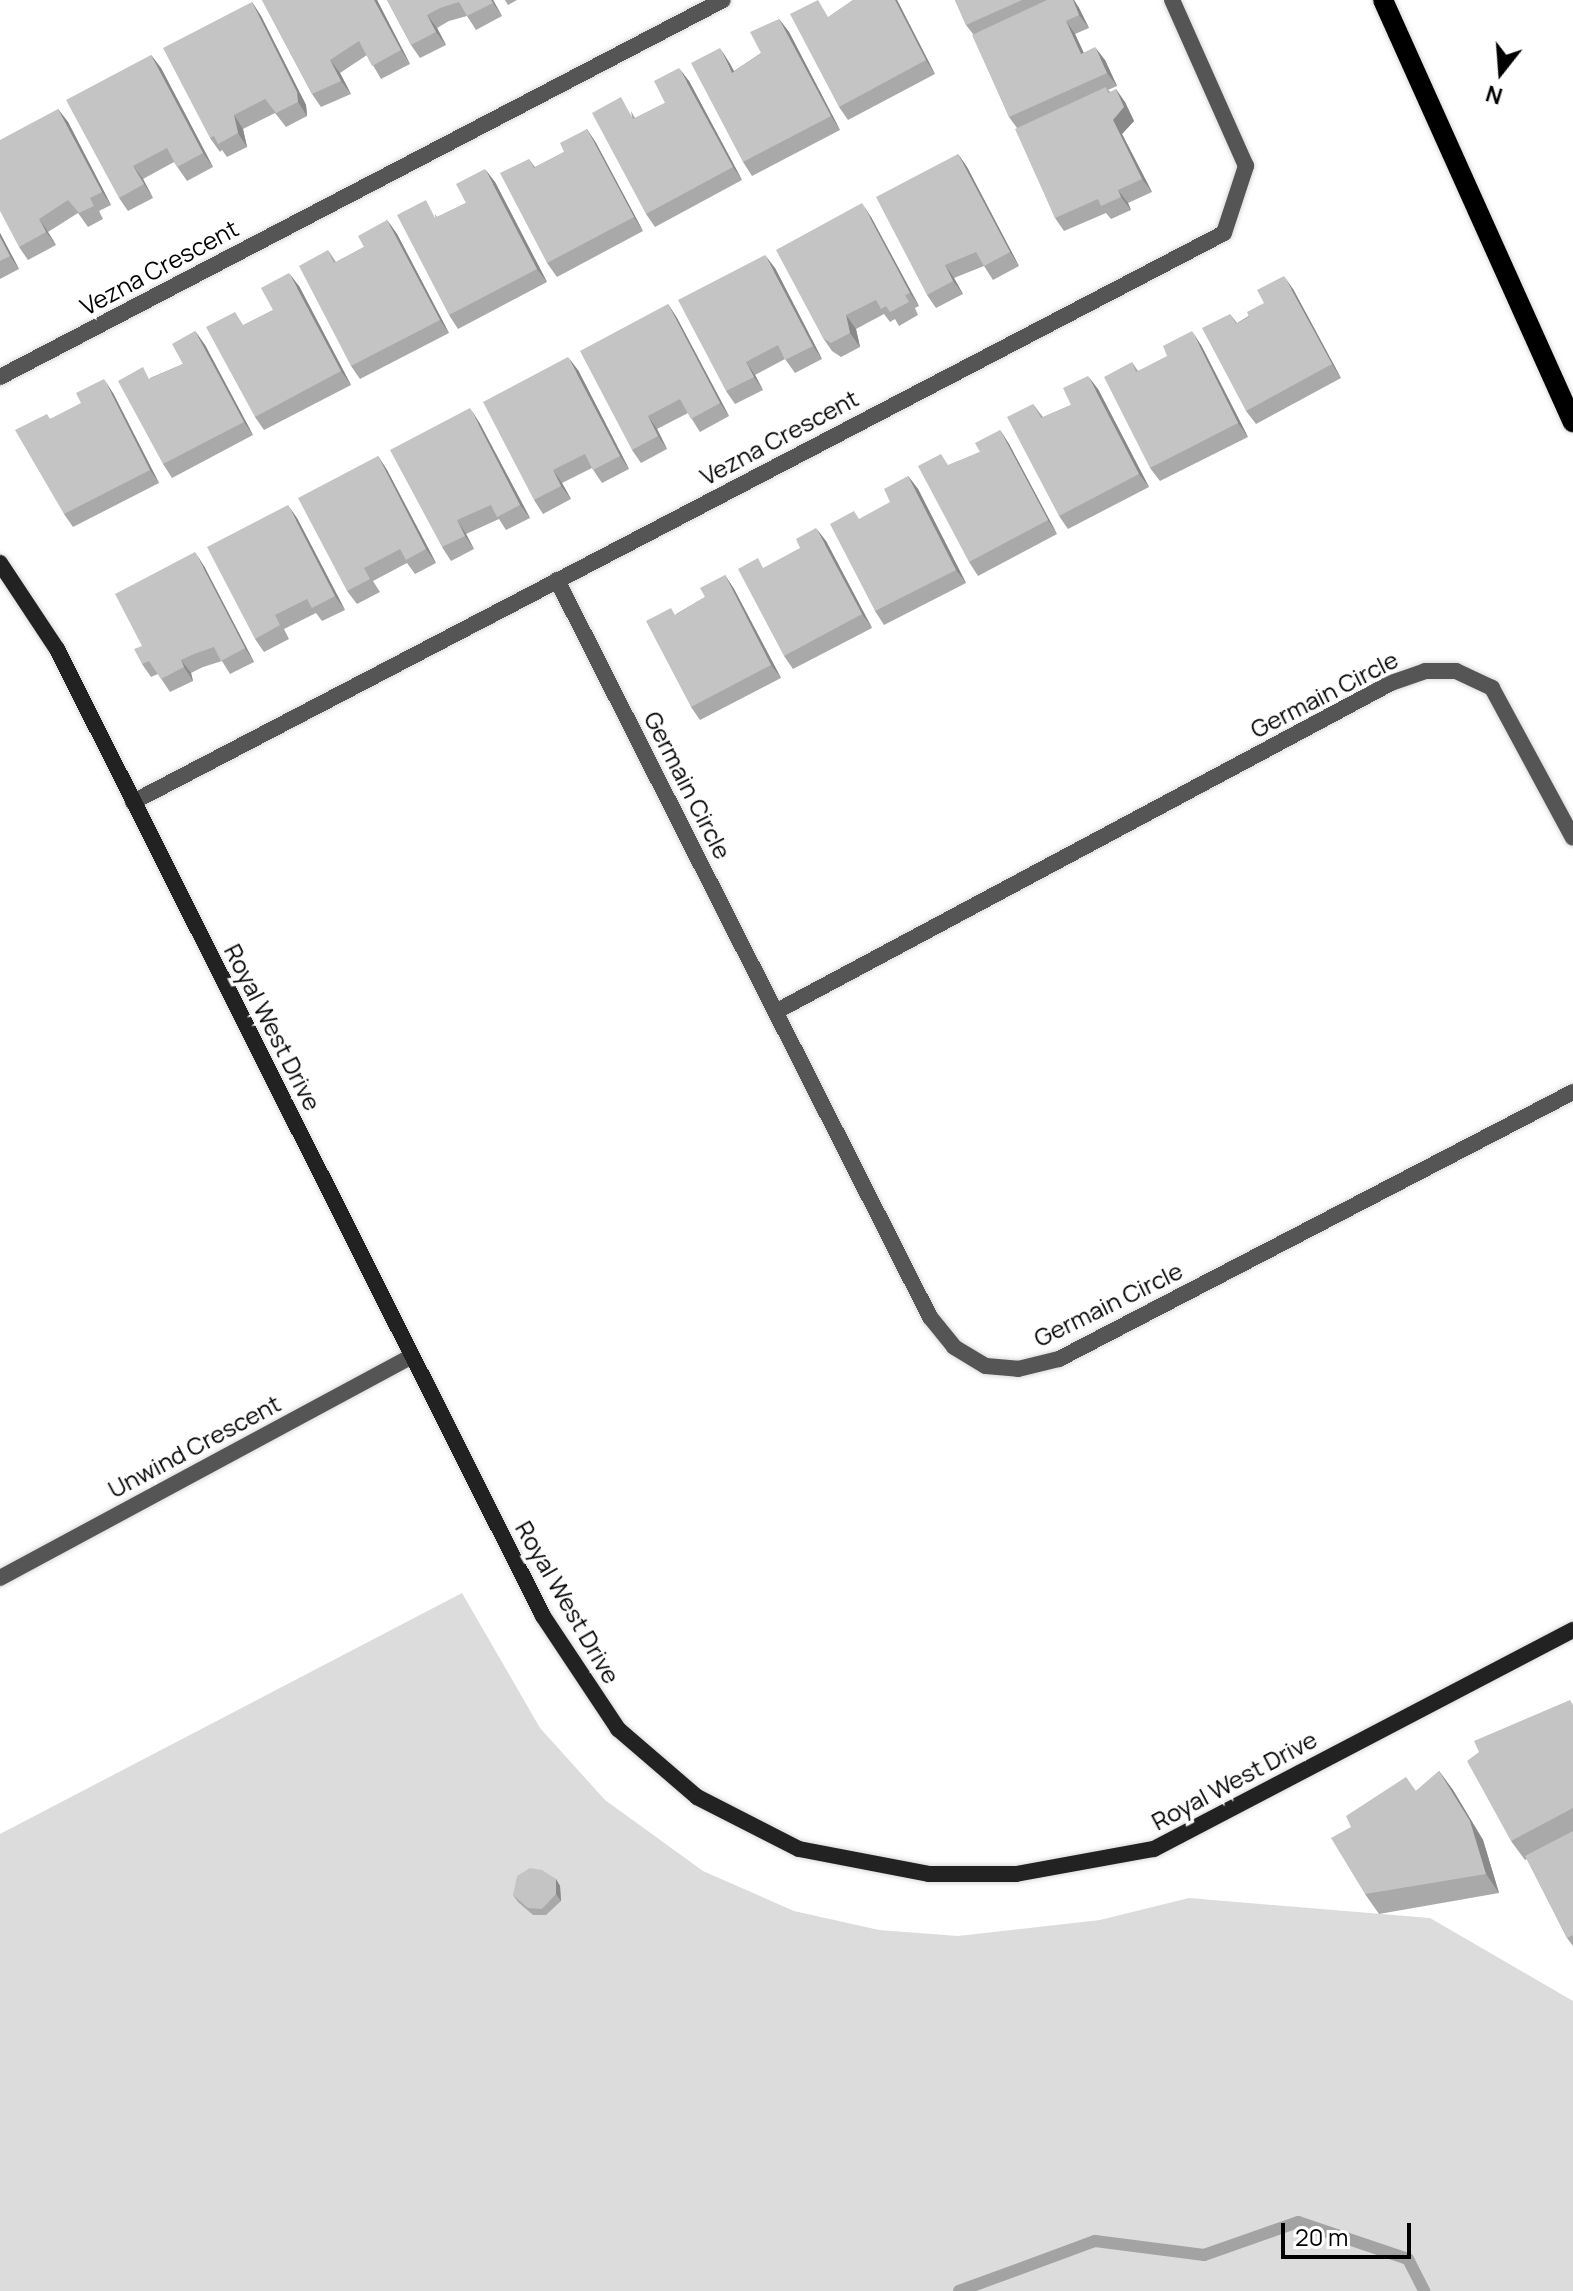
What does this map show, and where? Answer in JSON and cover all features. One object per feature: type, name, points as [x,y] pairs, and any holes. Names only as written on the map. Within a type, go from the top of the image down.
[{"type":"main road","points":[[1383,0],[1573,422]]},
{"type":"street","name":"Vezna Crescent","points":[[0,377],[723,0]]},
{"type":"street","name":"Vezna Crescent","points":[[133,802],[1224,233],[1246,166],[1172,0]]},
{"type":"street","name":"Royal West Drive","points":[[0,563],[57,649],[410,1357],[543,1616],[618,1729],[697,1797],[730,1818],[799,1849],[929,1874],[1016,1874],[1154,1849],[1573,1630]]},
{"type":"street","name":"Germain Circle","points":[[557,580],[930,1317],[964,1353],[986,1366],[1018,1369],[1059,1359],[1573,1092]]},
{"type":"street","name":"Germain Circle","points":[[777,1011],[1391,683],[1425,671],[1456,671],[1492,688],[1573,838]]},
{"type":"street","name":"Unwind Crescent","points":[[0,1578],[410,1357]]},
{"type":"shaded area","points":[[462,1593],[540,1728],[605,1800],[703,1871],[794,1911],[879,1930],[958,1936],[1100,1920],[1189,1898],[1430,1918],[1573,2001],[1573,2291],[0,2291],[0,1834]]},
{"type":"building","points":[[262,0],[374,0],[401,50],[372,66],[359,41],[330,60],[341,81],[312,94]]},
{"type":"building","points":[[387,0],[491,0],[493,3],[467,16],[459,2],[440,8],[427,15],[436,32],[411,45]]},
{"type":"building","points":[[818,0],[828,17],[853,0],[895,0],[926,60],[839,107],[790,14]]},
{"type":"building","points":[[955,0],[1022,0],[966,25]]},
{"type":"building","points":[[1047,0],[1073,0],[1079,15],[1066,21],[1081,54],[1095,47],[1107,73],[1009,117],[972,35]]},
{"type":"building","points":[[252,2],[297,92],[298,102],[276,113],[265,99],[234,115],[238,133],[218,144],[214,136],[210,138],[163,48]]},
{"type":"building","points":[[779,19],[831,116],[743,162],[691,63],[720,48],[732,73],[761,53],[750,32]]},
{"type":"building","points":[[151,55],[203,153],[177,167],[167,148],[133,166],[144,184],[119,198],[66,100]]},
{"type":"building","points":[[679,68],[733,167],[646,214],[592,113],[621,97],[633,119],[665,103],[654,81]]},
{"type":"building","points":[[1106,87],[1108,93],[1116,89],[1124,107],[1113,120],[1142,179],[1118,190],[1121,197],[1101,206],[1098,199],[1055,218],[1015,129]]},
{"type":"building","points":[[58,109],[102,192],[90,198],[94,206],[79,213],[68,200],[39,219],[46,232],[19,247],[0,211],[0,140]]},
{"type":"building","points":[[587,129],[634,217],[547,263],[500,173],[529,159],[534,168],[564,152],[560,143]]},
{"type":"building","points":[[958,154],[1010,252],[984,266],[976,252],[945,265],[953,281],[927,295],[876,197]]},
{"type":"building","points":[[485,169],[537,269],[449,315],[397,215],[426,200],[435,218],[466,203],[456,184]]},
{"type":"building","points":[[862,203],[910,293],[905,295],[909,302],[890,312],[886,306],[881,309],[876,300],[846,315],[850,333],[831,343],[823,338],[776,250]]},
{"type":"building","points":[[387,220],[440,320],[351,366],[299,266],[328,250],[334,263],[364,247],[358,236]]},
{"type":"building","points":[[0,237],[10,256],[0,261]]},
{"type":"building","points":[[765,255],[813,346],[785,360],[778,345],[746,362],[754,377],[726,391],[678,300]]},
{"type":"building","points":[[289,273],[341,371],[255,417],[206,327],[235,312],[243,325],[273,310],[261,288]]},
{"type":"building","points":[[1284,276],[1332,364],[1246,411],[1202,328],[1230,314],[1236,324],[1249,317],[1247,312],[1264,303],[1257,290]]},
{"type":"building","points":[[668,304],[720,403],[691,419],[680,399],[648,416],[658,436],[632,450],[580,351]]},
{"type":"building","points":[[195,331],[244,422],[163,464],[118,381],[143,367],[149,379],[183,364],[172,344]]},
{"type":"building","points":[[1192,331],[1238,423],[1150,468],[1104,377],[1132,362],[1136,372],[1167,356],[1163,346]]},
{"type":"building","points":[[568,357],[620,456],[593,470],[585,454],[553,470],[561,486],[534,500],[483,402]]},
{"type":"building","points":[[1088,376],[1139,474],[1059,516],[1007,417],[1033,404],[1041,418],[1071,405],[1063,388]]},
{"type":"building","points":[[104,379],[150,470],[64,514],[15,430],[47,414],[50,419],[81,403],[76,393]]},
{"type":"building","points":[[470,408],[520,505],[497,517],[491,505],[457,520],[465,536],[442,547],[390,450]]},
{"type":"building","points":[[1000,430],[1048,520],[969,562],[918,466],[941,454],[948,465],[980,452],[975,443]]},
{"type":"building","points":[[378,456],[426,549],[406,560],[400,549],[364,568],[370,579],[347,591],[298,498]]},
{"type":"building","points":[[908,476],[956,570],[875,611],[830,524],[854,511],[859,519],[890,502],[884,489]]},
{"type":"building","points":[[288,505],[335,596],[312,608],[307,599],[275,615],[280,625],[255,639],[207,547]]},
{"type":"building","points":[[816,528],[862,614],[784,656],[738,569],[758,558],[763,568],[800,548],[796,539]]},
{"type":"building","points":[[195,552],[245,648],[221,661],[214,647],[194,654],[181,660],[184,667],[161,679],[149,661],[142,664],[134,649],[142,646],[115,594]]},
{"type":"building","points":[[725,575],[771,665],[691,707],[646,621],[671,608],[675,615],[705,597],[700,588]]},
{"type":"building","points":[[1570,1700],[1573,1705],[1573,1808],[1511,1841],[1467,1761],[1479,1752],[1474,1741]]},
{"type":"building","points":[[1439,1771],[1470,1821],[1486,1874],[1365,1894],[1331,1838],[1351,1827],[1346,1816],[1406,1777],[1416,1791]]},
{"type":"building","points":[[1573,1831],[1573,1935],[1567,1938],[1525,1856]]},
{"type":"building","points":[[530,1868],[542,1870],[556,1879],[556,1894],[542,1909],[528,1908],[513,1895],[517,1876]]},
{"type":"waterway","points":[[959,2291],[1095,2241],[1204,2255],[1298,2222],[1408,2259],[1424,2291]]}]
